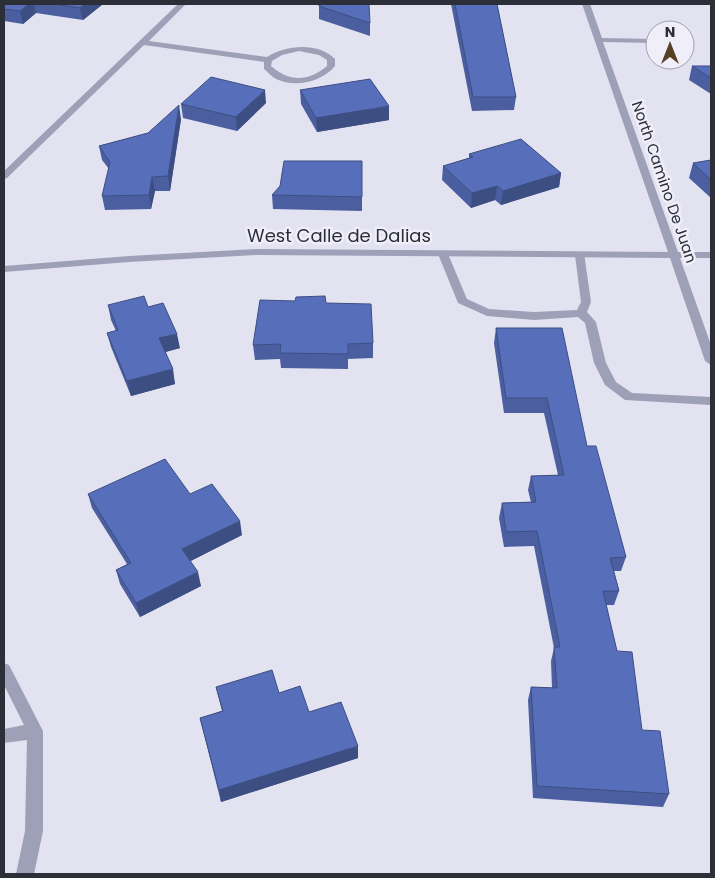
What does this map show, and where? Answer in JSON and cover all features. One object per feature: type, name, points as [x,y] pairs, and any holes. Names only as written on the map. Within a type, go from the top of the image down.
[{"type":"street","points":[[4,176],[182,4]]},
{"type":"street","name":"North Camino De Juan","points":[[586,4],[711,361]]},
{"type":"street","points":[[599,40],[645,41]]},
{"type":"street","points":[[142,42],[268,60],[288,50],[309,50],[327,55],[332,65],[324,74],[306,80],[295,80],[285,79],[270,72],[267,67],[268,60]]},
{"type":"street","name":"West Calle de Dalias","points":[[4,269],[129,259],[257,252],[674,256]]},
{"type":"street","points":[[443,254],[462,301],[487,312],[534,316],[581,313],[590,322],[600,363],[611,385],[628,397],[711,401]]},
{"type":"street","points":[[580,255],[586,302],[581,313]]},
{"type":"street","points":[[674,256],[711,255]]},
{"type":"street","points":[[4,670],[35,731],[34,831],[25,874]]},
{"type":"street","points":[[4,736],[35,731]]},
{"type":"building","points":[[4,4],[29,4],[20,11],[4,9]]},
{"type":"building","points":[[55,4],[85,4],[80,8]]},
{"type":"building","points":[[319,4],[369,4],[370,23],[319,6]]},
{"type":"building","points":[[455,4],[497,4],[516,97],[473,97]]},
{"type":"building","points":[[695,66],[711,66],[711,78],[695,68]]},
{"type":"building","points":[[211,77],[265,90],[236,117],[181,104]]},
{"type":"building","points":[[370,79],[389,106],[316,118],[300,90]]},
{"type":"building","points":[[179,105],[168,176],[152,177],[149,195],[102,196],[110,162],[99,146],[148,133]]},
{"type":"building","points":[[521,139],[561,173],[503,191],[497,186],[472,193],[443,166],[473,157],[469,154]]},
{"type":"building","points":[[711,160],[711,180],[693,163]]},
{"type":"building","points":[[284,161],[362,161],[362,197],[272,195],[280,186]]},
{"type":"building","points":[[144,296],[148,307],[163,303],[177,334],[159,338],[173,369],[127,381],[107,333],[118,330],[108,305]]},
{"type":"building","points":[[325,296],[326,303],[371,304],[373,343],[348,344],[348,354],[280,353],[281,344],[253,345],[260,300],[295,301],[296,297]]},
{"type":"building","points":[[496,328],[562,328],[587,446],[596,446],[626,557],[610,558],[619,591],[603,591],[617,651],[632,652],[642,730],[660,731],[669,794],[537,786],[531,687],[557,688],[554,647],[560,647],[537,531],[506,532],[502,503],[536,502],[531,476],[564,475],[547,398],[506,398]]},
{"type":"building","points":[[165,459],[190,494],[212,484],[240,521],[182,549],[198,572],[136,603],[116,570],[131,563],[88,494]]},
{"type":"building","points":[[272,670],[279,693],[300,686],[309,712],[341,702],[358,746],[219,790],[200,718],[223,711],[216,687]]}]
